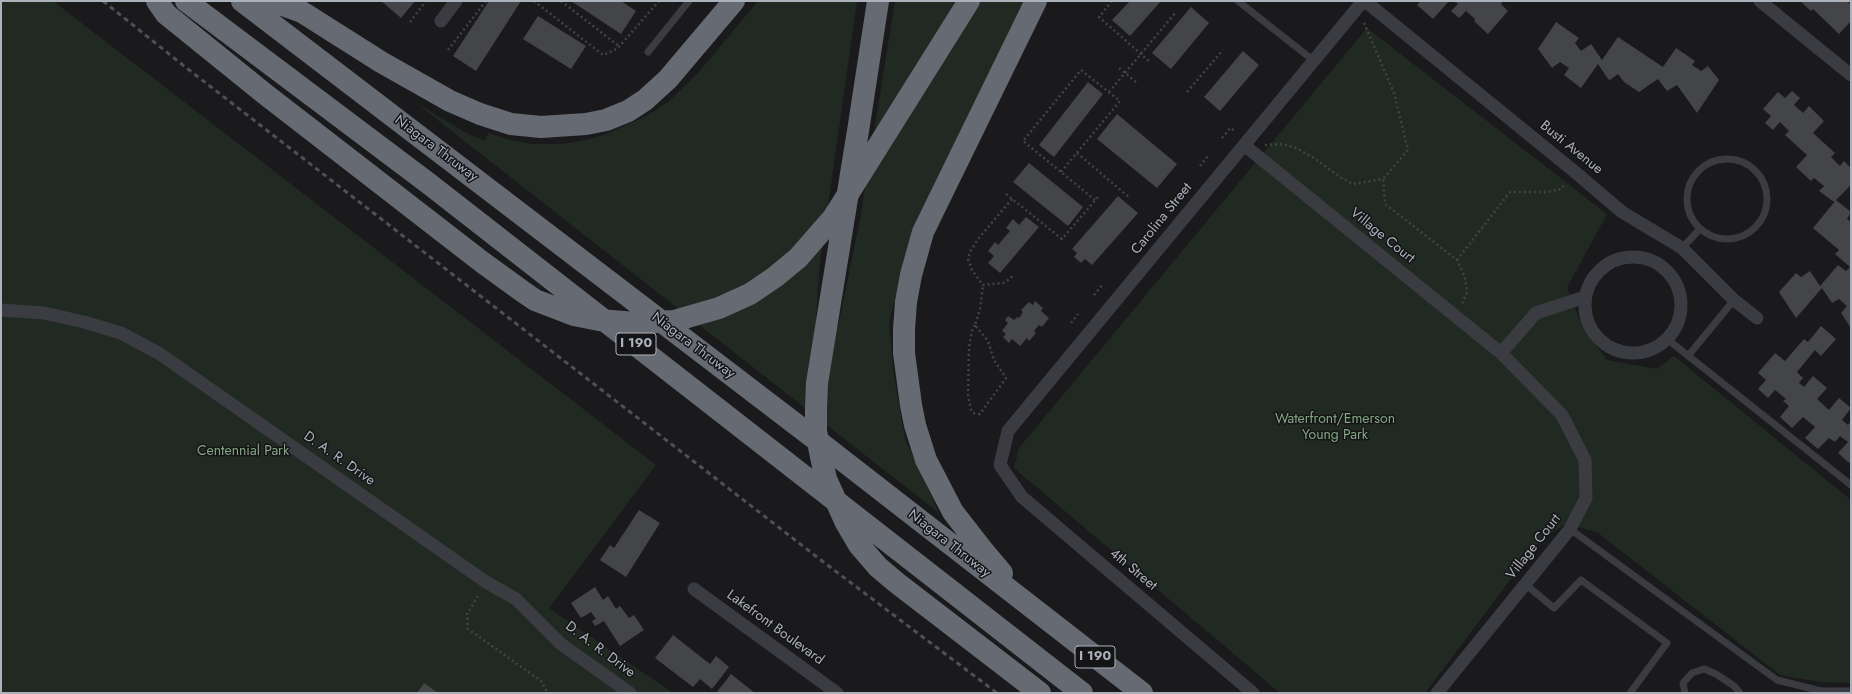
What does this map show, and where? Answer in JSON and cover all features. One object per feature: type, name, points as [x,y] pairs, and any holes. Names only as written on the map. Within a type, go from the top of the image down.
[{"type":"highway","points":[[157,1],[166,14],[311,130],[482,262],[535,300],[574,315],[599,320],[636,323],[680,320],[719,308],[750,294],[798,258],[819,236],[833,218],[969,1]]},
{"type":"highway","name":"I 190","points":[[186,1],[428,182],[1082,693]]},
{"type":"highway","name":"Niagara Thruway","points":[[242,1],[823,445],[1142,693]]},
{"type":"highway","points":[[271,1],[302,12],[381,62],[450,101],[480,114],[511,124],[541,127],[586,124],[606,120],[628,111],[645,100],[668,79],[734,1]]},
{"type":"highway","points":[[878,1],[817,383],[816,431],[826,479],[835,501],[859,545],[878,567],[948,623],[1040,693]]},
{"type":"highway","points":[[1036,1],[923,232],[911,275],[906,302],[904,335],[907,379],[915,425],[926,460],[933,476],[964,528],[1047,620]]},
{"type":"street","points":[[441,21],[456,1]]},
{"type":"street","name":"Carolina Street","points":[[1000,465],[1008,431],[1364,1]]},
{"type":"street","name":"Busti Avenue","points":[[1364,1],[1575,172],[1622,212],[1682,248],[1734,300],[1757,318]]},
{"type":"street","points":[[1760,1],[1851,76]]},
{"type":"street","name":"Village Court","points":[[1244,145],[1500,353],[1562,415],[1585,460],[1586,498],[1570,530],[1438,693]]},
{"type":"street","points":[[1631,256],[1648,259],[1662,266],[1674,278],[1680,293],[1681,310],[1677,326],[1667,339],[1655,348],[1640,353],[1625,352],[1611,348],[1598,339],[1590,326],[1585,312],[1585,297],[1590,282],[1601,268],[1615,260],[1631,256]]},
{"type":"street","points":[[1500,353],[1536,312],[1585,297]]},
{"type":"street","name":"D. A. R. Drive","points":[[1,310],[44,313],[84,322],[121,333],[160,354],[480,578],[516,599],[561,644],[630,693]]},
{"type":"street","name":"4th Street","points":[[1000,465],[1022,497],[1253,693]]},
{"type":"street","name":"Lakefront Boulevard","points":[[694,589],[837,693]]},
{"type":"lane","points":[[648,52],[689,1]]},
{"type":"lane","points":[[1238,1],[1314,61]]},
{"type":"lane","points":[[1733,159],[1756,171],[1763,182],[1767,194],[1766,207],[1762,220],[1753,230],[1741,237],[1727,240],[1713,238],[1700,230],[1692,221],[1687,208],[1686,194],[1690,182],[1697,171],[1708,164],[1720,160],[1733,159]]},
{"type":"lane","points":[[1682,248],[1700,230]]},
{"type":"lane","points":[[1688,356],[1734,300]]},
{"type":"lane","points":[[1667,339],[1851,485]]},
{"type":"lane","points":[[1570,530],[1777,680],[1821,691],[1851,691]]},
{"type":"lane","points":[[1525,584],[1554,608],[1581,580],[1667,643],[1630,693]]},
{"type":"lane","points":[[1685,693],[1684,683],[1692,673],[1704,669],[1716,674],[1734,686],[1740,693]]},
{"type":"path","points":[[410,22],[426,1]]},
{"type":"path","points":[[448,50],[486,1]]},
{"type":"path","points":[[534,1],[604,55],[620,47],[659,1]]},
{"type":"path","points":[[561,1],[620,47]]},
{"type":"path","points":[[1112,1],[1098,17],[1151,63]]},
{"type":"path","points":[[1109,92],[1176,12]]},
{"type":"path","points":[[1266,144],[1282,144],[1296,148],[1353,184],[1383,179],[1408,150],[1394,93],[1368,28],[1364,24]]},
{"type":"path","points":[[1187,92],[1223,50]]},
{"type":"path","points":[[1119,68],[1136,82]]},
{"type":"path","points":[[1061,172],[1120,101],[1082,70],[1023,141],[1095,200]]},
{"type":"path","points":[[1222,138],[1230,128],[1235,130]]},
{"type":"path","points":[[1077,153],[1130,198]]},
{"type":"path","points":[[1200,166],[1208,156]]},
{"type":"path","points":[[1383,179],[1385,204],[1457,260],[1465,277],[1467,292],[1462,304]]},
{"type":"path","points":[[1457,260],[1510,192],[1547,192],[1561,189],[1564,185]]},
{"type":"path","points":[[1006,194],[1062,239],[1098,197]]},
{"type":"path","points":[[1012,199],[978,239],[970,252],[968,259],[972,270],[983,284],[990,285],[1008,281],[1014,275]]},
{"type":"path","points":[[975,325],[988,341],[994,360],[1006,378],[980,414],[973,413],[970,410],[968,395],[969,347],[972,331],[980,308],[983,284]]},
{"type":"path","points":[[1094,295],[1102,285]]},
{"type":"path","points":[[1071,323],[1078,314]]},
{"type":"path","points":[[478,596],[467,614],[468,629],[541,681],[548,693]]},
{"type":"green space","name":"Centennial Park","points":[[1,1],[53,1],[656,465],[549,608],[673,693],[1,693]]},
{"type":"green space","points":[[758,1],[857,1],[819,270],[816,321],[838,327],[860,219],[895,1],[1025,1],[908,249],[889,322],[893,370],[905,439],[939,513],[416,103],[468,134],[485,141],[488,133],[510,140],[532,144],[561,144],[601,136],[645,117],[669,101],[698,73]]},
{"type":"green space","name":"Waterfront/Emerson Young Park","points":[[1367,28],[1607,214],[1567,288],[1582,326],[1607,360],[1657,369],[1674,356],[1851,500],[1851,683],[1820,682],[1780,675],[1597,532],[1566,524],[1541,539],[1425,693],[1280,693],[1014,468],[1019,448]]},
{"type":"building","points":[[381,1],[415,1],[401,18]]},
{"type":"building","points":[[489,1],[521,1],[476,71],[453,56]]},
{"type":"building","points":[[571,1],[621,1],[636,11],[621,34]]},
{"type":"building","points":[[1130,1],[1161,1],[1130,36],[1112,20]]},
{"type":"building","points":[[1421,1],[1449,1],[1433,19],[1417,5]]},
{"type":"building","points":[[1454,1],[1503,1],[1501,4],[1508,11],[1488,34],[1466,11],[1459,18],[1451,11],[1458,4]]},
{"type":"building","points":[[1800,1],[1847,1],[1851,5],[1851,21],[1839,34],[1813,9],[1811,11]]},
{"type":"building","points":[[1191,7],[1209,23],[1171,69],[1152,53]]},
{"type":"building","points":[[538,16],[586,46],[571,69],[523,39]]},
{"type":"building","points":[[1556,22],[1579,38],[1575,43],[1581,51],[1591,44],[1602,60],[1618,37],[1663,67],[1676,48],[1695,61],[1692,65],[1701,71],[1708,66],[1719,80],[1697,113],[1677,85],[1667,91],[1658,79],[1639,92],[1624,82],[1618,74],[1610,80],[1608,79],[1598,64],[1581,88],[1564,75],[1569,68],[1560,62],[1552,68],[1538,49]]},
{"type":"building","points":[[1243,51],[1259,65],[1220,111],[1204,97]]},
{"type":"building","points":[[1088,82],[1103,94],[1054,157],[1039,145]]},
{"type":"building","points":[[1792,91],[1800,98],[1794,105],[1803,113],[1809,106],[1824,121],[1813,133],[1835,153],[1831,157],[1840,166],[1844,161],[1851,168],[1851,185],[1834,202],[1819,191],[1824,186],[1814,178],[1811,181],[1796,167],[1807,155],[1785,135],[1789,131],[1780,122],[1773,130],[1765,123],[1771,116],[1763,109],[1778,92],[1785,98]]},
{"type":"building","points":[[1117,114],[1177,164],[1157,188],[1097,139]]},
{"type":"building","points":[[1029,163],[1083,207],[1068,226],[1013,182]]},
{"type":"building","points":[[1118,196],[1138,213],[1092,265],[1085,259],[1081,263],[1074,257],[1077,253],[1072,249]]},
{"type":"building","points":[[1836,200],[1851,212],[1847,219],[1851,222],[1851,328],[1841,313],[1847,306],[1839,299],[1832,303],[1822,288],[1796,318],[1779,292],[1796,273],[1801,277],[1810,271],[1820,286],[1838,265],[1846,271],[1850,267],[1835,254],[1839,250],[1813,228]]},
{"type":"building","points":[[1026,217],[1039,227],[1000,273],[988,263],[994,256],[988,251],[995,242],[998,245],[1010,231],[1006,228],[1013,219],[1019,225]]},
{"type":"building","points":[[1035,301],[1043,308],[1041,311],[1049,318],[1042,327],[1039,325],[1034,331],[1036,333],[1029,341],[1027,338],[1020,346],[1012,339],[1009,343],[1003,337],[1006,334],[1002,331],[1008,323],[1005,320],[1008,316],[1014,320],[1017,317],[1019,318],[1023,312],[1021,310],[1029,302],[1033,305]]},
{"type":"building","points":[[1821,326],[1836,339],[1821,356],[1815,350],[1797,372],[1803,378],[1799,383],[1804,387],[1813,376],[1827,388],[1817,399],[1829,410],[1839,398],[1851,408],[1842,420],[1848,425],[1851,421],[1851,461],[1849,463],[1838,453],[1848,442],[1840,436],[1835,442],[1829,438],[1818,449],[1805,438],[1815,427],[1803,417],[1792,428],[1780,417],[1789,406],[1783,401],[1786,399],[1775,390],[1768,398],[1758,389],[1766,380],[1758,373],[1775,353],[1785,361],[1804,339],[1808,342]]},
{"type":"building","points":[[639,510],[660,523],[626,577],[600,560],[610,545],[614,548]]},
{"type":"building","points":[[595,587],[603,600],[608,596],[616,609],[620,606],[629,618],[634,615],[644,630],[620,646],[604,621],[595,626],[592,621],[596,619],[591,612],[581,618],[571,603]]},
{"type":"building","points":[[673,635],[710,664],[716,656],[729,667],[712,689],[700,679],[693,687],[655,658]]},
{"type":"building","points":[[731,674],[755,693],[716,693]]},
{"type":"building","points":[[424,683],[438,693],[417,693]]},
{"type":"railway","points":[[103,1],[184,66],[826,564],[997,693]]}]
